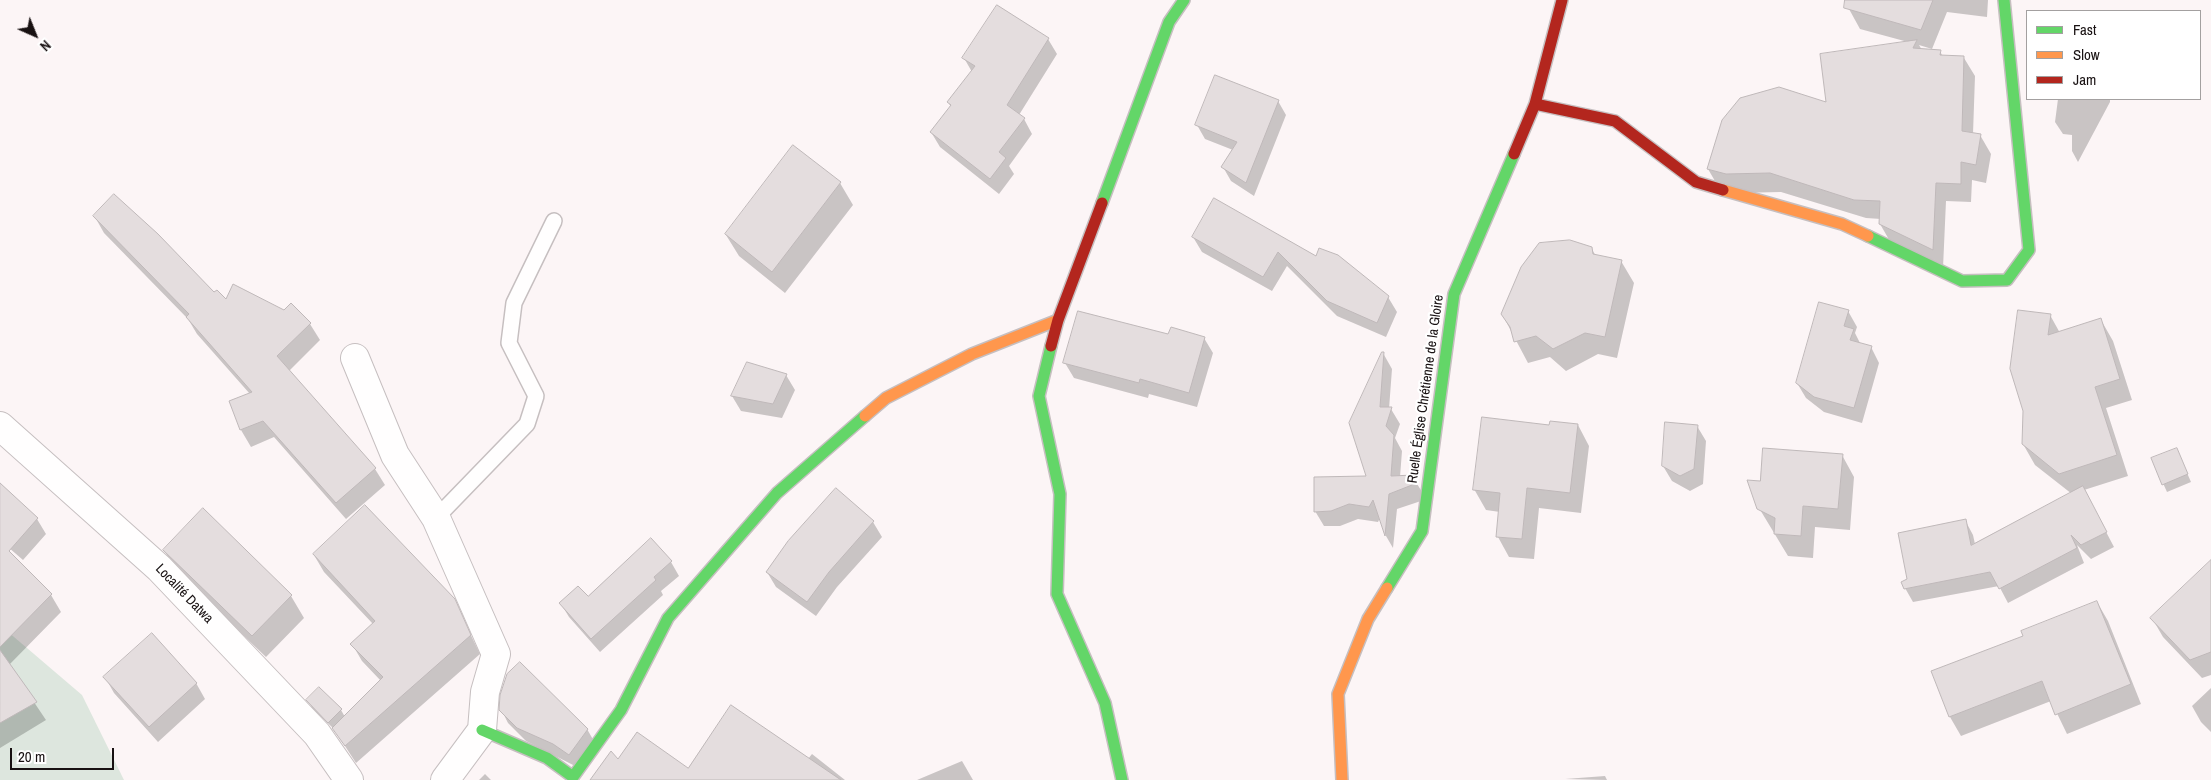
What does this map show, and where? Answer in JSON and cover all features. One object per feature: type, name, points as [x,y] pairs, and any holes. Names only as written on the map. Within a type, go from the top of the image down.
[{"type":"street","points":[[1122,780],[1105,702],[1057,594],[1060,494],[1039,396],[1058,320],[1169,22],[1184,0]]},
{"type":"street","name":"Ruelle Église Chrétienne de la Gloire","points":[[1342,780],[1338,694],[1368,619],[1422,531],[1454,294],[1535,104],[1562,0]]},
{"type":"street","points":[[1535,104],[1616,121],[1696,182],[1842,224],[1962,281],[2008,280],[2029,250],[2004,0]]},
{"type":"street","points":[[482,730],[547,758],[573,776],[621,710],[668,618],[777,493],[886,398],[972,354],[1058,320]]},
{"type":"street","points":[[355,358],[395,455],[436,518],[496,654],[485,692],[482,730],[445,780]]},
{"type":"street","name":"Localité Datwa","points":[[0,426],[159,568],[316,734],[349,780]]},
{"type":"lane","points":[[436,518],[527,424],[536,396],[509,343],[514,303],[554,221]]},
{"type":"shaded area","points":[[0,625],[82,695],[124,780],[0,780]]},
{"type":"building","points":[[1845,0],[1933,0],[1921,30],[1844,8]]},
{"type":"building","points":[[997,5],[1049,38],[1007,105],[1025,118],[999,152],[1006,158],[990,179],[930,132],[951,105],[947,102],[975,66],[962,58]]},
{"type":"building","points":[[1917,40],[1913,48],[1941,50],[1940,55],[1964,56],[1962,131],[1981,134],[1976,165],[1961,162],[1961,184],[1936,183],[1933,250],[1879,224],[1880,201],[1854,200],[1770,173],[1726,174],[1707,169],[1722,120],[1740,98],[1779,87],[1826,102],[1820,54]]},
{"type":"building","points":[[1215,75],[1279,100],[1246,183],[1221,167],[1237,142],[1195,125]]},
{"type":"building","points":[[793,145],[841,182],[772,272],[725,234]]},
{"type":"building","points":[[114,194],[158,234],[214,292],[217,290],[226,299],[233,284],[284,310],[291,303],[311,323],[277,356],[376,468],[336,503],[263,421],[240,430],[229,401],[252,392],[186,317],[189,314],[93,216]]},
{"type":"building","points":[[1214,198],[1316,256],[1319,248],[1338,255],[1389,296],[1377,323],[1327,301],[1278,252],[1263,277],[1192,237]]},
{"type":"building","points":[[1570,240],[1592,247],[1593,254],[1622,260],[1605,337],[1585,333],[1553,349],[1536,336],[1514,342],[1510,327],[1501,314],[1521,267],[1539,243]]},
{"type":"building","points":[[1819,302],[1849,310],[1844,326],[1854,329],[1850,340],[1872,346],[1854,408],[1814,397],[1796,383]]},
{"type":"building","points":[[2018,310],[2051,314],[2048,335],[2101,318],[2120,379],[2095,387],[2117,455],[2059,474],[2022,444],[2023,411],[2010,369]]},
{"type":"building","points":[[1078,311],[1168,334],[1171,327],[1205,337],[1189,393],[1140,379],[1139,383],[1063,363]]},
{"type":"building","points":[[1382,352],[1384,352],[1380,407],[1392,407],[1386,426],[1394,435],[1391,476],[1414,475],[1412,485],[1389,494],[1385,536],[1373,500],[1369,507],[1349,504],[1331,511],[1314,512],[1314,477],[1366,476],[1349,423]]},
{"type":"building","points":[[747,362],[787,374],[773,404],[731,396]]},
{"type":"building","points":[[1482,417],[1549,425],[1550,421],[1578,424],[1570,493],[1527,488],[1522,539],[1496,537],[1500,493],[1473,490]]},
{"type":"building","points":[[1665,422],[1698,425],[1694,469],[1680,476],[1662,466]]},
{"type":"building","points":[[1763,448],[1843,454],[1838,509],[1803,506],[1801,536],[1774,534],[1775,518],[1757,509],[1747,480],[1760,481]]},
{"type":"building","points":[[2177,448],[2188,474],[2162,485],[2151,458]]},
{"type":"building","points":[[0,483],[38,518],[9,551],[52,594],[0,647]]},
{"type":"building","points":[[2083,486],[2107,532],[2081,545],[2071,535],[2077,548],[1999,589],[1990,572],[1904,589],[1901,582],[1907,579],[1898,533],[1966,519],[1971,545]]},
{"type":"building","points":[[836,488],[874,521],[829,572],[807,602],[766,572],[788,541]]},
{"type":"building","points":[[365,505],[455,599],[471,635],[345,746],[332,728],[383,677],[350,644],[375,621],[313,554]]},
{"type":"building","points":[[203,508],[292,595],[252,636],[163,550]]},
{"type":"building","points":[[651,538],[672,561],[654,577],[656,580],[591,639],[559,603],[578,586],[588,596]]},
{"type":"building","points":[[2211,560],[2211,652],[2190,660],[2150,618]]},
{"type":"building","points":[[2097,601],[2131,684],[2055,715],[2042,681],[1949,717],[1931,671],[2023,636],[2021,631]]},
{"type":"building","points":[[152,633],[197,683],[149,727],[103,677]]},
{"type":"building","points":[[0,650],[37,702],[0,723]]},
{"type":"building","points":[[520,662],[588,729],[569,755],[553,744],[517,728],[499,710],[500,695],[507,674]]},
{"type":"building","points":[[319,687],[342,709],[328,723],[306,700]]},
{"type":"building","points":[[731,705],[841,780],[590,780],[611,751],[618,759],[637,732],[688,768]]},
{"type":"traffic: fast","points":[[1102,203],[1169,22],[1184,0]]},
{"type":"traffic: fast","points":[[1868,236],[1962,281],[2007,280],[2029,250],[2004,0]]},
{"type":"traffic: fast","points":[[1387,588],[1422,531],[1454,294],[1514,154]]},
{"type":"traffic: fast","points":[[1051,346],[1039,396],[1060,494],[1057,594],[1105,703],[1122,780]]},
{"type":"traffic: fast","points":[[482,730],[547,758],[573,777],[621,710],[668,618],[777,493],[865,416]]},
{"type":"traffic: slow","points":[[1723,190],[1842,224],[1868,236]]},
{"type":"traffic: slow","points":[[865,416],[886,398],[972,354],[1058,320]]},
{"type":"traffic: slow","points":[[1342,780],[1338,694],[1368,619],[1387,588]]},
{"type":"traffic: jam","points":[[1514,154],[1535,104],[1562,0]]},
{"type":"traffic: jam","points":[[1535,104],[1615,121],[1696,182],[1723,190]]},
{"type":"traffic: jam","points":[[1051,346],[1058,320],[1102,203]]}]
